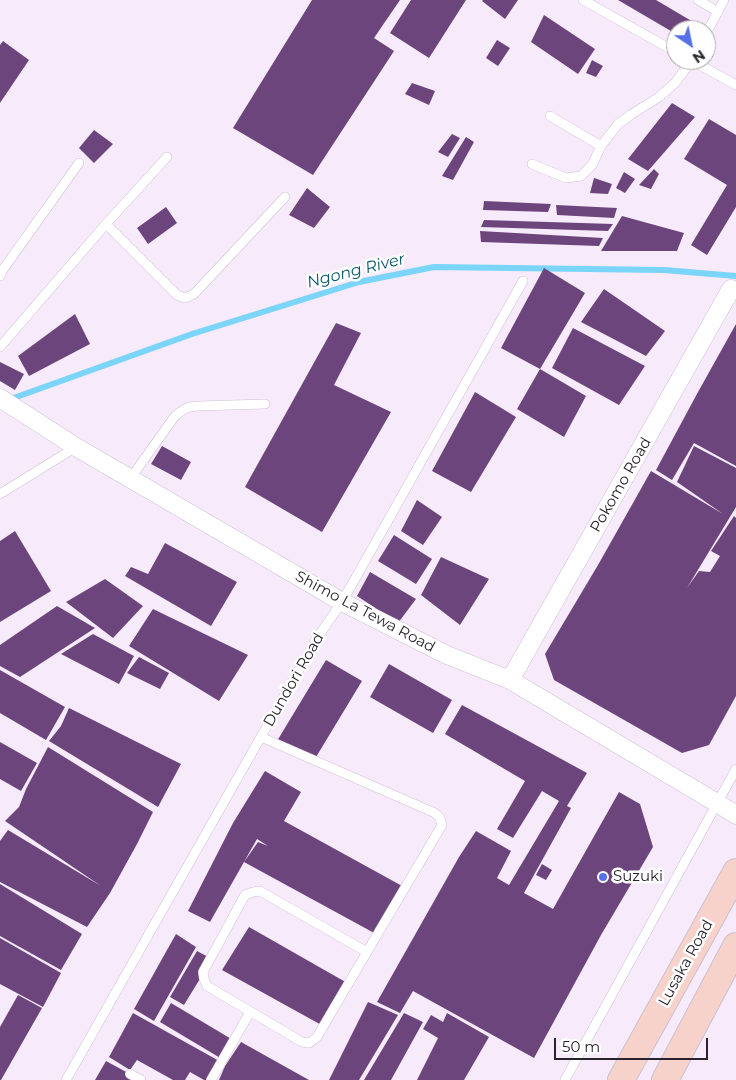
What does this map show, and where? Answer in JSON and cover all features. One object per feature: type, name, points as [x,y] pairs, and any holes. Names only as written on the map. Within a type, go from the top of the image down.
[{"type":"main road","name":"Lusaka Road","points":[[621,1080],[736,872]]},
{"type":"main road","points":[[665,1080],[736,946]]},
{"type":"street","name":"Pokomo Road","points":[[510,680],[734,285]]},
{"type":"street","name":"Shimo La Tewa Road","points":[[0,398],[76,447],[342,602],[447,655],[510,680],[736,815]]},
{"type":"lane","points":[[583,0],[666,46]]},
{"type":"lane","points":[[698,0],[718,12]]},
{"type":"lane","points":[[714,20],[724,0]]},
{"type":"lane","points":[[532,164],[566,178],[581,176],[592,165],[601,146],[618,124],[658,97],[675,83],[684,70]]},
{"type":"lane","points":[[709,70],[736,85]]},
{"type":"lane","points":[[550,116],[601,146]]},
{"type":"lane","points":[[0,347],[106,224],[167,157]]},
{"type":"lane","points":[[0,276],[79,163]]},
{"type":"lane","points":[[106,224],[177,295],[185,298],[194,294],[285,197]]},
{"type":"lane","name":"Dundori Road","points":[[66,1080],[317,638],[342,602],[523,281]]},
{"type":"lane","points":[[130,479],[175,416],[183,410],[198,406],[265,404]]},
{"type":"lane","points":[[0,494],[76,447]]},
{"type":"lane","points":[[261,737],[435,813],[440,818],[442,825],[317,1037],[309,1043],[302,1042],[207,986],[203,972],[245,895],[253,892],[260,891],[367,952]]},
{"type":"lane","points":[[565,1080],[736,769]]},
{"type":"lane","points":[[211,1080],[250,1012]]},
{"type":"lane","points":[[130,1074],[141,1080]]},
{"type":"building","points":[[312,0],[400,0],[374,38],[394,51],[313,175],[233,128]]},
{"type":"building","points":[[411,0],[466,0],[429,58],[390,33]]},
{"type":"building","points":[[483,0],[518,0],[505,19]]},
{"type":"building","points":[[618,0],[656,0],[690,20],[666,20],[666,28]]},
{"type":"building","points":[[544,15],[595,49],[578,74],[531,42]]},
{"type":"building","points":[[497,40],[510,48],[498,66],[486,58]]},
{"type":"building","points":[[3,41],[29,60],[0,103],[0,45]]},
{"type":"building","points":[[592,60],[603,66],[596,77],[586,73]]},
{"type":"building","points":[[412,83],[435,91],[429,105],[405,94]]},
{"type":"building","points":[[672,103],[695,117],[648,171],[628,159]]},
{"type":"building","points":[[709,119],[736,135],[736,207],[707,255],[691,245],[727,185],[684,159]]},
{"type":"building","points":[[94,130],[113,144],[94,163],[79,148]]},
{"type":"building","points":[[452,134],[460,138],[448,157],[438,152]]},
{"type":"building","points":[[466,137],[474,142],[453,180],[442,176]]},
{"type":"building","points":[[654,169],[659,174],[651,189],[639,185]]},
{"type":"building","points":[[624,172],[635,179],[625,193],[616,188]]},
{"type":"building","points":[[594,178],[612,184],[608,194],[590,193]]},
{"type":"building","points":[[307,188],[330,207],[314,228],[289,215]]},
{"type":"building","points":[[484,201],[551,204],[548,212],[483,210]]},
{"type":"building","points":[[556,205],[617,208],[614,218],[557,215]]},
{"type":"building","points":[[166,207],[177,223],[148,244],[137,228]]},
{"type":"building","points":[[622,216],[684,233],[677,251],[601,251]]},
{"type":"building","points":[[484,220],[613,224],[608,231],[481,227]]},
{"type":"building","points":[[480,231],[603,238],[599,246],[481,242]]},
{"type":"building","points":[[544,268],[585,293],[540,369],[501,348]]},
{"type":"building","points":[[604,289],[665,331],[646,356],[581,322]]},
{"type":"building","points":[[75,314],[90,344],[29,376],[18,356]]},
{"type":"building","points":[[336,323],[361,333],[334,385],[391,412],[322,532],[245,487]]},
{"type":"building","points":[[736,324],[736,466],[694,443],[672,480],[656,470]]},
{"type":"building","points":[[573,328],[645,366],[619,405],[552,368]]},
{"type":"building","points":[[0,362],[24,374],[15,390],[0,381]]},
{"type":"building","points":[[540,369],[586,396],[564,437],[517,409]]},
{"type":"building","points":[[475,392],[516,417],[471,492],[432,471]]},
{"type":"building","points":[[162,446],[191,462],[181,480],[151,464]]},
{"type":"building","points":[[694,446],[736,468],[736,507],[687,588],[699,571],[710,572],[720,556],[711,551],[734,516],[736,518],[736,696],[709,745],[682,753],[554,680],[545,654],[651,471],[723,514],[677,482]]},
{"type":"building","points":[[417,500],[442,517],[423,545],[401,531]]},
{"type":"building","points":[[15,531],[51,591],[0,622],[0,541]]},
{"type":"building","points":[[394,535],[432,559],[416,584],[378,561]]},
{"type":"building","points":[[165,543],[237,582],[211,626],[125,576],[131,567],[148,574]]},
{"type":"building","points":[[441,557],[489,579],[460,625],[421,595]]},
{"type":"building","points":[[370,572],[416,599],[398,623],[357,596]]},
{"type":"building","points":[[105,579],[143,606],[113,638],[66,602]]},
{"type":"building","points":[[57,606],[95,628],[20,677],[0,666],[0,645]]},
{"type":"building","points":[[153,609],[248,655],[219,701],[129,646]]},
{"type":"building","points":[[93,634],[134,656],[119,684],[61,654]]},
{"type":"building","points":[[139,657],[169,673],[160,689],[127,673]]},
{"type":"building","points":[[326,660],[362,681],[313,762],[277,741]]},
{"type":"building","points":[[389,664],[452,700],[433,733],[370,697]]},
{"type":"building","points":[[0,670],[65,707],[46,740],[0,713]]},
{"type":"building","points":[[462,705],[587,773],[567,806],[571,808],[524,893],[553,909],[619,792],[640,804],[653,847],[601,935],[534,1058],[413,991],[400,1013],[377,1002],[459,857],[476,831],[511,851],[497,878],[509,885],[559,801],[542,791],[513,838],[497,829],[525,781],[445,734]]},
{"type":"building","points":[[69,708],[181,764],[158,807],[49,741],[61,726]]},
{"type":"building","points":[[0,742],[37,763],[21,791],[0,779]]},
{"type":"building","points":[[48,747],[153,812],[110,893],[87,927],[0,882],[0,841],[8,830],[101,886],[5,821],[19,807],[26,789]]},
{"type":"building","points":[[265,771],[301,792],[284,821],[404,887],[376,934],[244,862],[258,842],[268,846],[257,839],[210,922],[188,911],[233,823]]},
{"type":"building","points":[[542,864],[552,870],[546,880],[536,875]]},
{"type":"building","points":[[0,884],[82,934],[61,970],[0,936]]},
{"type":"building","points":[[249,927],[349,984],[325,1027],[222,970]]},
{"type":"building","points":[[176,934],[196,947],[154,1021],[134,1009]]},
{"type":"building","points":[[0,938],[61,973],[43,1007],[0,984]]},
{"type":"building","points":[[197,951],[212,959],[184,1005],[170,997]]},
{"type":"building","points":[[18,995],[42,1008],[0,1080],[0,1027]]},
{"type":"building","points":[[368,1002],[398,1015],[359,1080],[329,1080]]},
{"type":"building","points":[[171,1003],[233,1040],[222,1059],[160,1022]]},
{"type":"building","points":[[133,1013],[221,1062],[211,1080],[204,1080],[190,1072],[185,1080],[173,1080],[137,1060],[130,1070],[109,1057]]},
{"type":"building","points":[[404,1013],[423,1022],[391,1080],[364,1080]]},
{"type":"building","points":[[447,1013],[489,1037],[464,1080],[417,1080],[438,1038],[423,1029],[431,1015],[443,1022]]},
{"type":"building","points":[[241,1042],[309,1080],[219,1080],[225,1066]]},
{"type":"building","points":[[106,1061],[141,1080],[95,1080]]},
{"type":"waterway","name":"Ngong River","points":[[8,400],[192,334],[359,282],[434,267],[664,270],[736,276]]},
{"type":"place","name":"Suzuki","points":[[603,877]]}]
